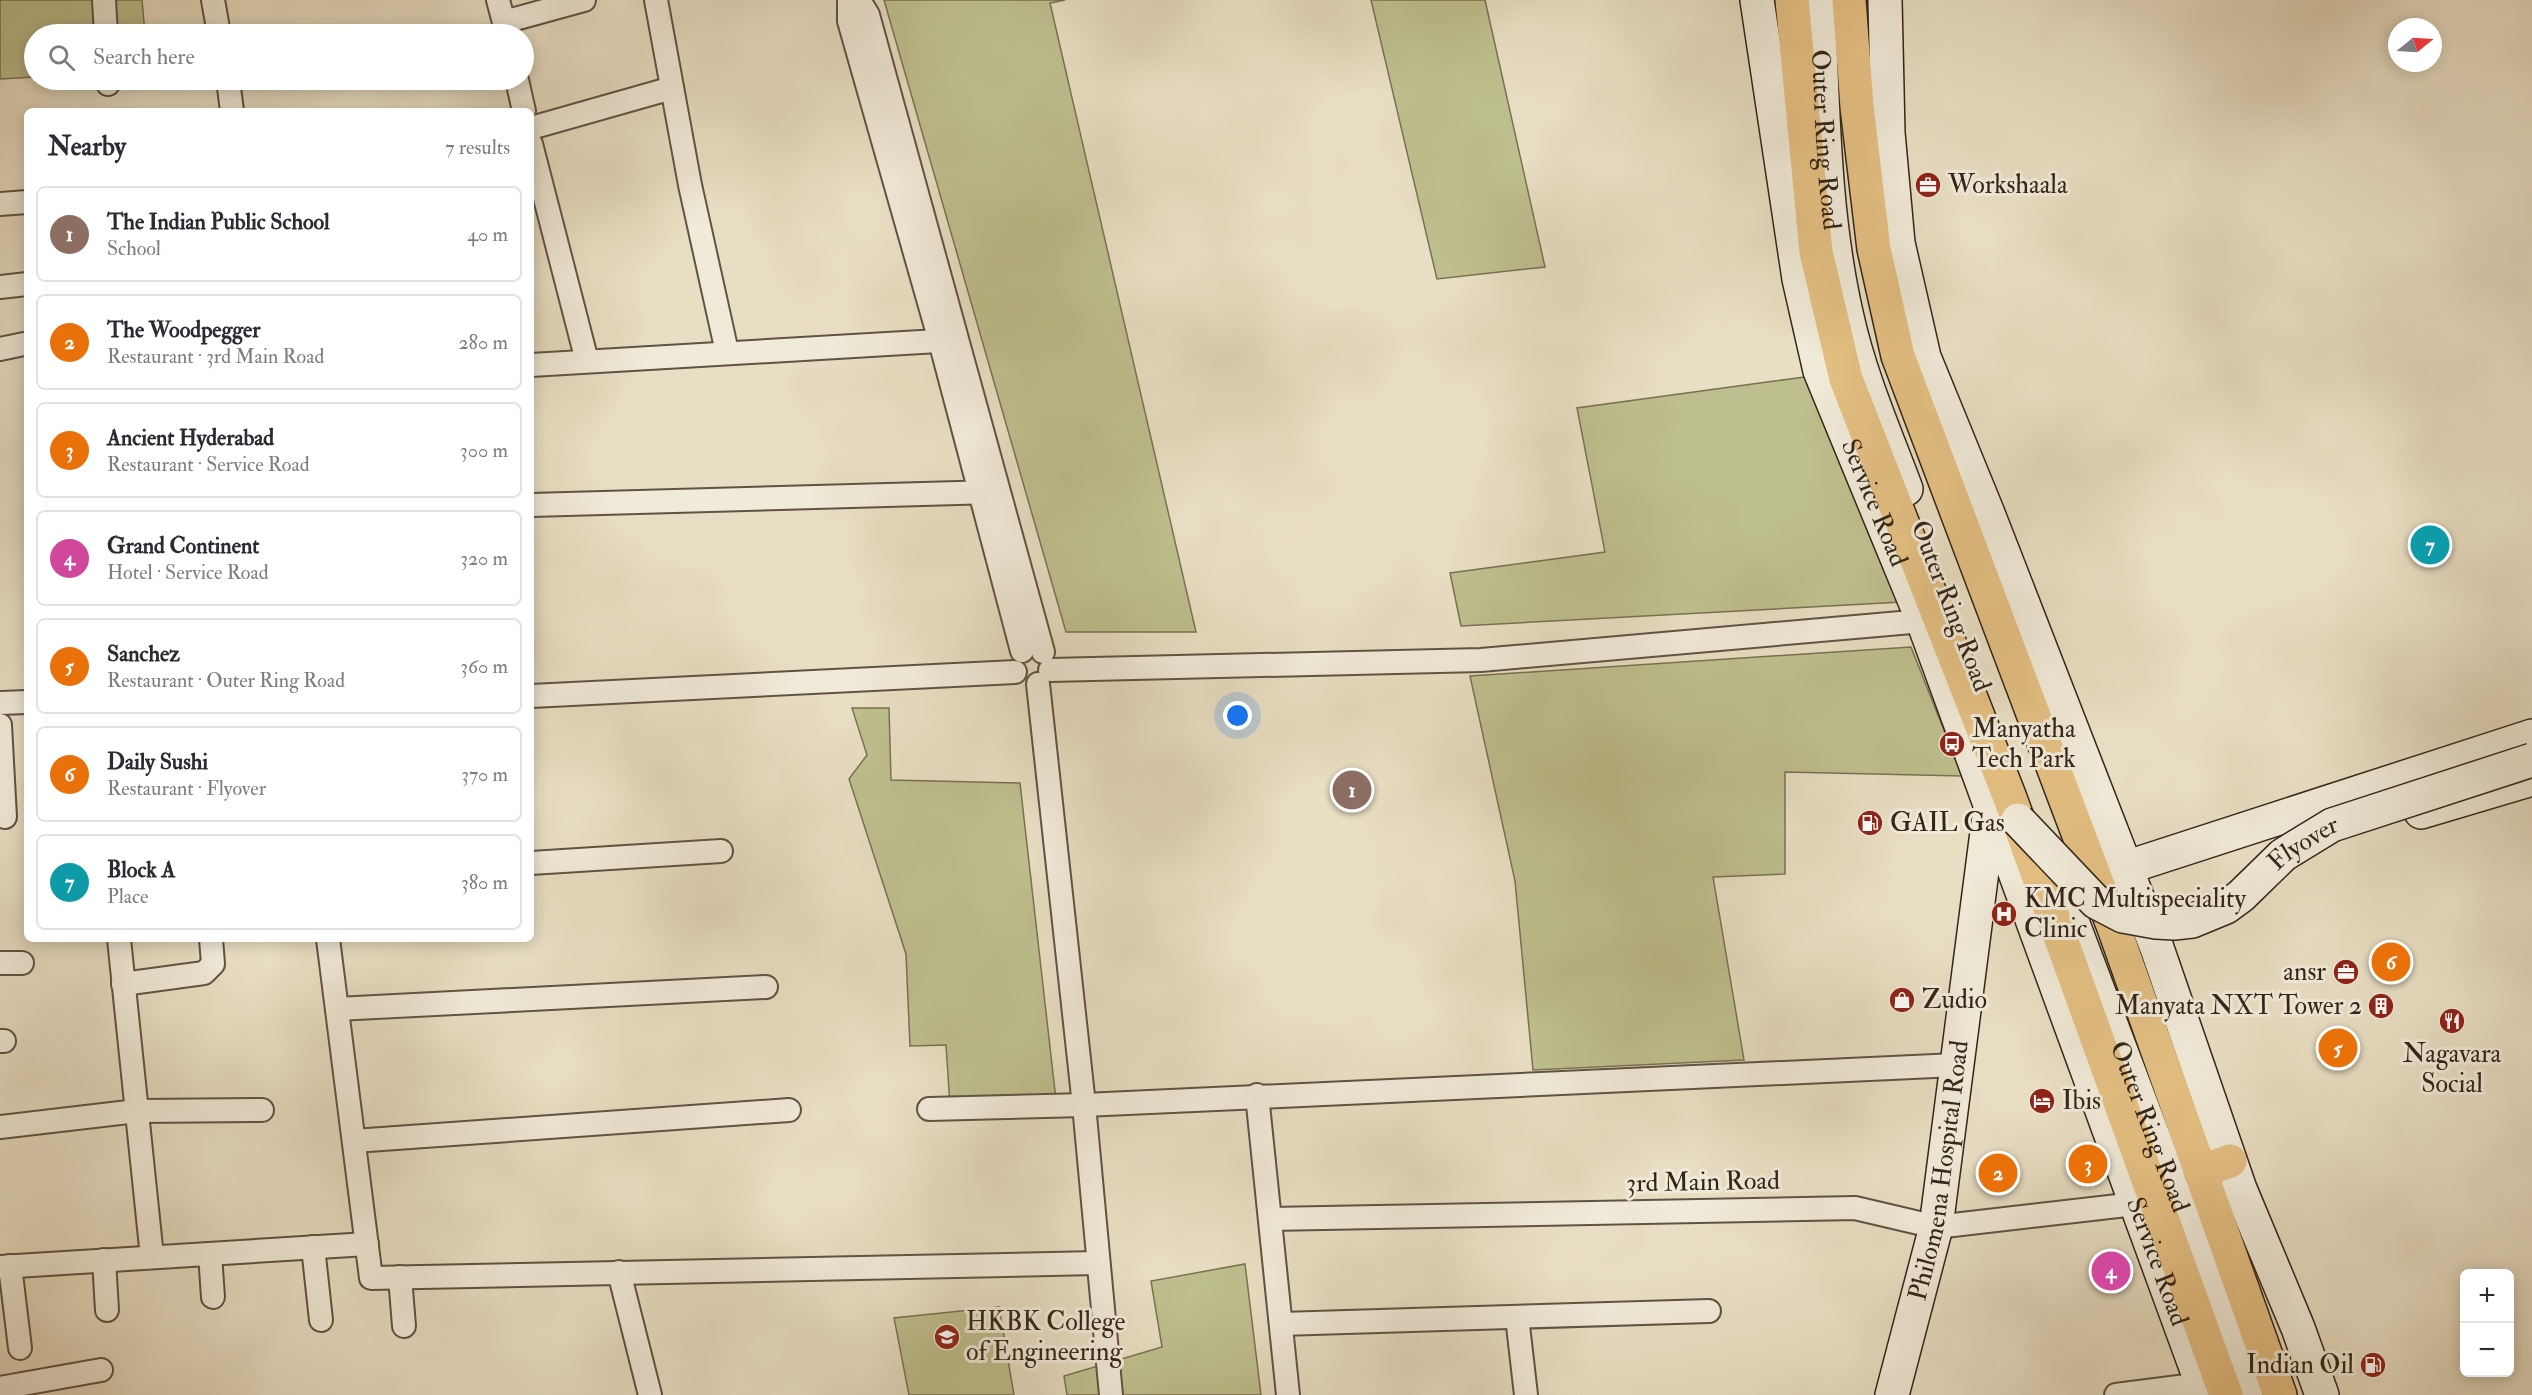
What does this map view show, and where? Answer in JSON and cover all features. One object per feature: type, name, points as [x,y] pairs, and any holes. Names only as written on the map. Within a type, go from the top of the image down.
[{"type":"highway","points":[[1792,0],[1816,252],[1846,379],[2018,820],[2211,1391]]},
{"type":"highway","name":"Outer Ring Road","points":[[1849,0],[1857,107],[1880,275],[1898,356],[2110,917],[2280,1395]]},
{"type":"highway","points":[[2200,1172],[2230,1161]]},
{"type":"street","points":[[104,0],[105,24]]},
{"type":"street","points":[[213,0],[217,24]]},
{"type":"street","points":[[498,0],[505,24]]},
{"type":"street","points":[[517,24],[584,0]]},
{"type":"street","points":[[656,0],[690,186],[727,352]]},
{"type":"street","points":[[849,0],[849,21],[949,340]]},
{"type":"street","points":[[859,0],[868,15],[949,340],[1034,666],[1084,1104],[1111,1395]]},
{"type":"street","name":"Service Road","points":[[1757,0],[1799,279],[1820,371],[1923,621],[2135,1204],[2211,1391]]},
{"type":"street","name":"Outer Ring Road","points":[[1818,0],[1830,196],[1838,273],[1847,318],[1861,364],[1955,620],[2033,816],[2175,1195],[2246,1395]]},
{"type":"street","points":[[1885,0],[1888,133],[1898,243],[1924,357],[1987,511],[2157,948],[2230,1161],[2322,1395]]},
{"type":"street","points":[[534,127],[672,88]]},
{"type":"street","points":[[229,90],[232,108]]},
{"type":"street","points":[[519,90],[523,108]]},
{"type":"street","points":[[534,156],[587,361]]},
{"type":"street","points":[[0,204],[24,202]]},
{"type":"street","points":[[0,287],[24,284]]},
{"type":"street","points":[[534,364],[949,340]]},
{"type":"street","points":[[0,348],[24,350]]},
{"type":"street","points":[[534,505],[990,492]]},
{"type":"street","points":[[534,696],[1034,666],[1481,660],[1923,621]]},
{"type":"street","points":[[0,703],[24,702]]},
{"type":"street","points":[[0,725],[5,817]]},
{"type":"street","points":[[2125,868],[2532,736]]},
{"type":"street","name":"Flyover","points":[[2018,820],[2096,902],[2123,916],[2156,922],[2192,921],[2226,907],[2248,890],[2283,855],[2332,825],[2532,760]]},
{"type":"street","points":[[2157,948],[2271,875],[2331,843],[2402,818],[2532,779]]},
{"type":"street","name":"Philomena Hospital Road","points":[[1892,1395],[1936,1227],[1990,802]]},
{"type":"street","points":[[534,863],[721,851]]},
{"type":"street","points":[[119,942],[152,1257]]},
{"type":"street","points":[[123,984],[204,973],[213,964],[211,942]]},
{"type":"street","points":[[328,942],[372,1278],[1097,1263]]},
{"type":"street","points":[[337,1009],[766,987]]},
{"type":"street","points":[[929,1109],[1956,1065]]},
{"type":"street","points":[[1257,1095],[1288,1395]]},
{"type":"street","points":[[0,1127],[137,1111],[262,1110]]},
{"type":"street","points":[[354,1141],[789,1110]]},
{"type":"street","name":"3rd Main Road","points":[[1269,1219],[1854,1208],[1936,1227],[2135,1204]]},
{"type":"street","points":[[20,1348],[5,1267],[367,1244]]},
{"type":"street","points":[[313,1247],[321,1320]]},
{"type":"street","points":[[210,1254],[213,1297]]},
{"type":"street","points":[[104,1260],[108,1310]]},
{"type":"street","points":[[620,1272],[650,1395]]},
{"type":"street","points":[[400,1277],[404,1326]]},
{"type":"street","points":[[1281,1324],[1710,1311]]},
{"type":"street","points":[[1517,1317],[1526,1395]]},
{"type":"street","points":[[0,1388],[101,1370]]},
{"type":"street","points":[[2116,1395],[2211,1391]]},
{"type":"green space","points":[[0,0],[142,0],[144,24],[24,24],[24,78],[0,79]]},
{"type":"green space","points":[[884,0],[1065,0],[1050,3],[1196,632],[1066,632]]},
{"type":"green space","points":[[1371,0],[1485,0],[1545,267],[1437,279]]},
{"type":"green space","points":[[1812,376],[1902,602],[1461,626],[1450,573],[1605,552],[1577,408]]},
{"type":"green space","points":[[1911,647],[1962,776],[1785,772],[1785,874],[1713,877],[1744,1060],[1533,1070],[1515,881],[1470,676]]},
{"type":"green space","points":[[852,708],[889,708],[891,780],[1020,783],[1056,1100],[950,1106],[946,1045],[910,1046],[906,954],[849,779],[867,755]]},
{"type":"green space","points":[[1245,1264],[1261,1395],[1067,1395],[1064,1376],[1162,1347],[1151,1281]]},
{"type":"green space","points":[[999,1307],[1014,1395],[909,1395],[894,1318]]},
{"type":"place","name":"Workshaala","points":[[1928,185]]},
{"type":"place","name":"Block A","points":[[2430,545]]},
{"type":"place","name":"Manyatha Tech Park","points":[[1952,744]]},
{"type":"place","name":"The Indian Public School","points":[[1352,790]]},
{"type":"place","name":"GAIL Gas","points":[[1870,823]]},
{"type":"place","name":"KMC Multispeciality Clinic","points":[[2004,914]]},
{"type":"place","name":"Daily Sushi","points":[[2391,962]]},
{"type":"place","name":"ansr","points":[[2346,972]]},
{"type":"place","name":"Zudio","points":[[1902,1000]]},
{"type":"place","name":"Manyata NXT Tower 2","points":[[2381,1006]]},
{"type":"place","name":"Nagavara Social","points":[[2452,1021]]},
{"type":"place","name":"Sanchez","points":[[2338,1048]]},
{"type":"place","name":"Ibis","points":[[2042,1101]]},
{"type":"place","name":"Ancient Hyderabad","points":[[2088,1164]]},
{"type":"place","name":"The Woodpegger","points":[[1998,1173]]},
{"type":"place","name":"Grand Continent","points":[[2111,1271]]},
{"type":"place","name":"HKBK College of Engineering","points":[[947,1337]]},
{"type":"place","name":"Indian Oil","points":[[2373,1365]]}]
